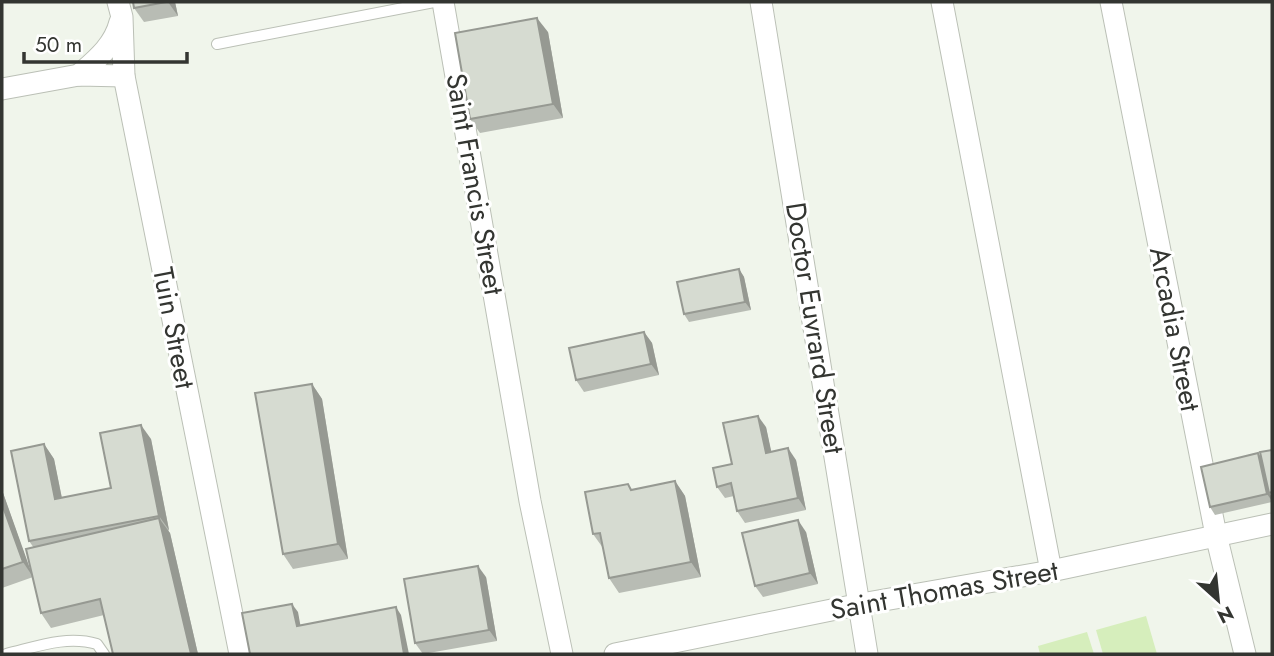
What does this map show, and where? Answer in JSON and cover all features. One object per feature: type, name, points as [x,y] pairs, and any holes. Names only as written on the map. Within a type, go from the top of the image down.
[{"type":"street","name":"Saint Francis Street","points":[[443,2],[530,501],[562,654]]},
{"type":"street","name":"Doctor Euvrard Street","points":[[761,2],[861,604],[867,654]]},
{"type":"street","points":[[942,2],[1051,571]]},
{"type":"street","name":"Arcadia Street","points":[[1111,2],[1216,535],[1245,654]]},
{"type":"street","points":[[79,75],[110,47],[118,33],[120,9]]},
{"type":"street","name":"Tuin Street","points":[[120,9],[124,76],[240,654]]},
{"type":"street","points":[[2,89],[79,75],[124,76]]},
{"type":"street","name":"Saint Thomas Street","points":[[615,654],[861,604],[1051,571],[1272,524]]},
{"type":"lane","points":[[217,44],[434,2]]},
{"type":"lane","points":[[6,654],[47,649],[65,639],[97,644],[104,654]]},
{"type":"green space","points":[[1146,616],[1157,654],[1103,654],[1096,630]]},
{"type":"green space","points":[[1087,632],[1094,654],[1040,654],[1038,646]]},
{"type":"building","points":[[133,2],[166,2],[134,8]]},
{"type":"building","points":[[537,18],[553,104],[470,119],[455,33]]},
{"type":"building","points":[[739,269],[745,302],[684,314],[677,282]]},
{"type":"building","points":[[644,332],[651,364],[576,380],[569,348]]},
{"type":"building","points":[[312,384],[338,544],[283,554],[255,393]]},
{"type":"building","points":[[758,416],[766,453],[788,448],[798,498],[737,511],[731,483],[717,487],[713,468],[732,464],[723,423]]},
{"type":"building","points":[[141,425],[159,516],[29,541],[11,451],[44,444],[55,499],[111,488],[100,433]]},
{"type":"building","points":[[1272,450],[1272,492],[1269,493],[1260,452]]},
{"type":"building","points":[[1258,453],[1267,494],[1210,507],[1201,467]]},
{"type":"building","points":[[675,481],[691,562],[609,578],[600,533],[593,534],[585,492],[628,484],[631,490]]},
{"type":"building","points":[[2,504],[23,562],[2,569]]},
{"type":"building","points":[[159,518],[191,654],[113,654],[100,599],[41,613],[26,549]]},
{"type":"building","points":[[798,520],[810,573],[755,586],[742,533]]},
{"type":"building","points":[[478,566],[489,630],[415,643],[404,579]]},
{"type":"building","points":[[292,604],[297,626],[396,607],[404,654],[250,654],[242,613]]}]
